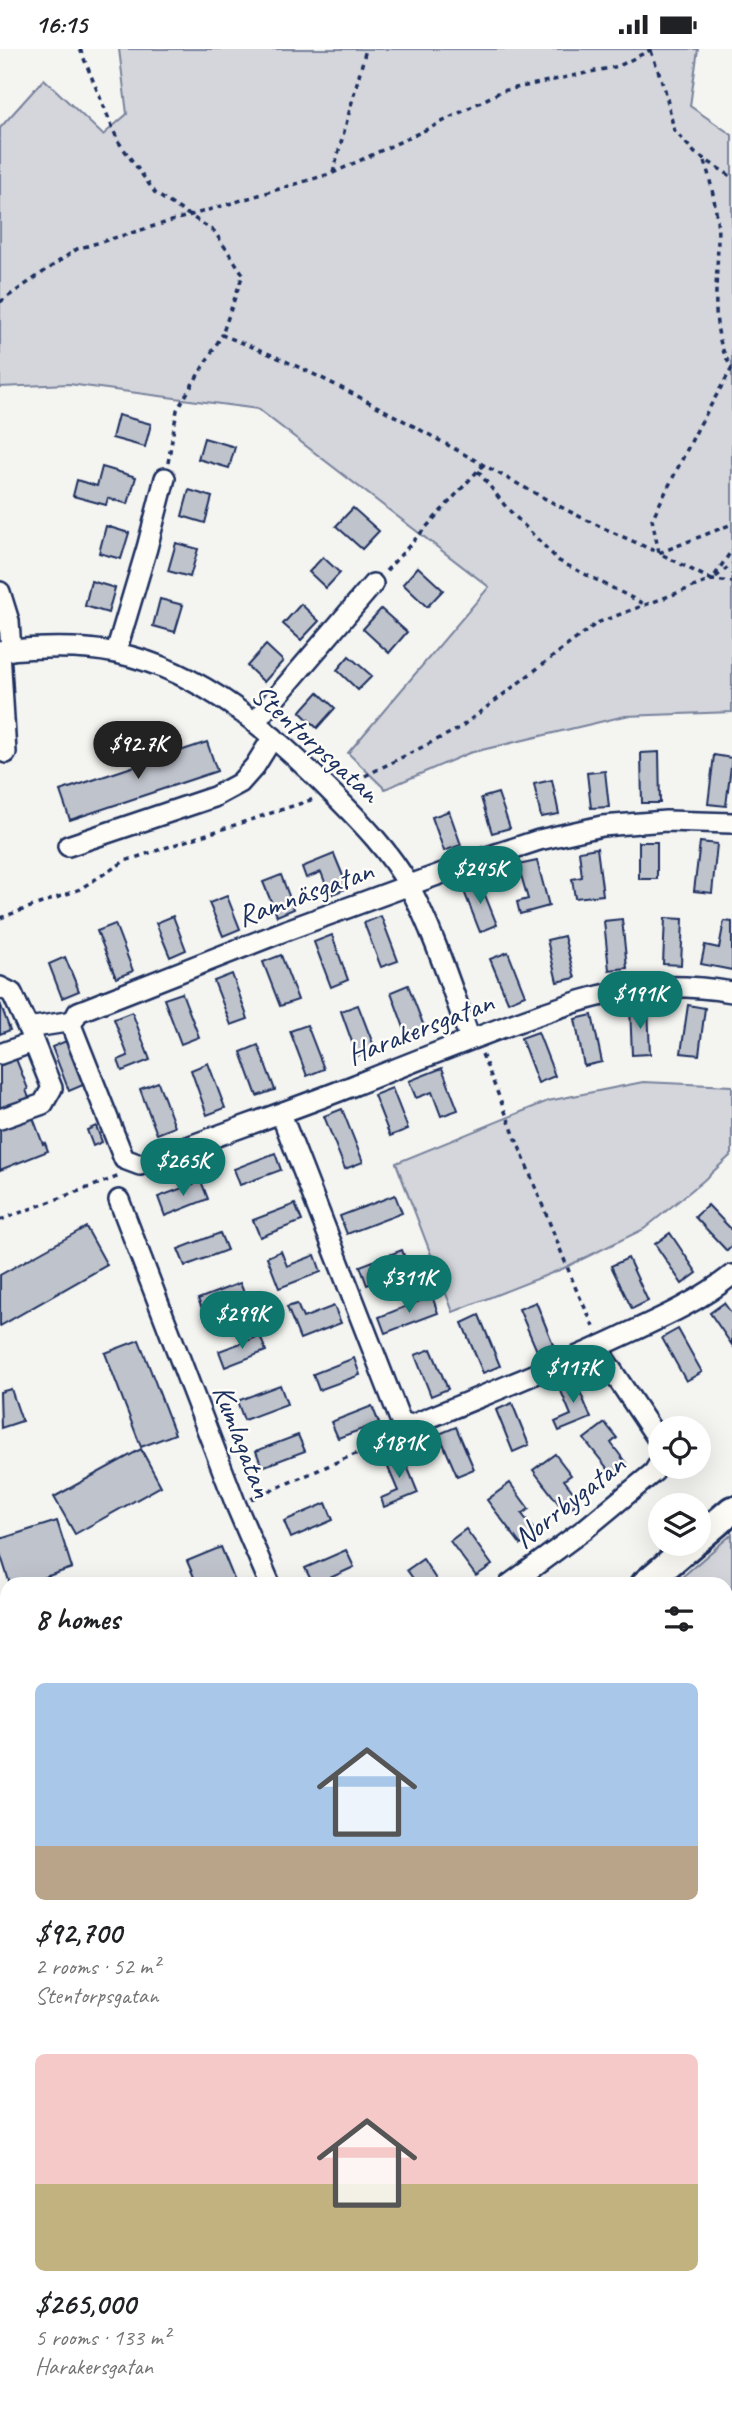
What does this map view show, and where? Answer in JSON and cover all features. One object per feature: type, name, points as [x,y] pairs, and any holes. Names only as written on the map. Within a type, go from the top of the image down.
[{"type":"main road","points":[[711,1528],[732,1510]]},
{"type":"main road","points":[[653,1577],[678,1556]]},
{"type":"street","points":[[116,652],[148,548],[165,478]]},
{"type":"street","points":[[256,722],[373,584]]},
{"type":"street","points":[[0,592],[9,621],[4,651],[6,753]]},
{"type":"street","name":"Stentorpsgatan","points":[[4,651],[57,648],[116,652],[175,672],[214,693],[256,722],[331,791],[387,852],[409,886],[470,1039]]},
{"type":"street","points":[[68,846],[214,797],[240,783],[255,766],[273,737]]},
{"type":"street","name":"Ramnäsgatan","points":[[73,1021],[78,1011],[288,930],[540,840],[602,826],[666,821],[732,823]]},
{"type":"street","points":[[0,987],[12,993],[52,1088],[43,1104],[0,1119]]},
{"type":"street","name":"Harakersgatan","points":[[135,1163],[281,1114],[470,1039],[569,1004],[634,989],[706,988],[732,992]]},
{"type":"street","points":[[0,1055],[31,1035],[73,1021]]},
{"type":"street","points":[[73,1021],[71,1025],[124,1159],[135,1163]]},
{"type":"street","points":[[281,1114],[401,1422],[412,1426],[597,1348],[680,1309],[713,1290],[732,1275]]},
{"type":"street","name":"Kumlagatan","points":[[119,1201],[236,1505],[267,1577]]},
{"type":"street","name":"Norrbygatan","points":[[597,1348],[648,1424]]},
{"type":"street","name":"Norrbygatan","points":[[520,1577],[585,1529],[648,1477]]},
{"type":"path","points":[[80,49],[118,141],[156,194],[215,230],[243,274],[222,335],[177,410],[165,478]]},
{"type":"path","points":[[333,173],[366,49]]},
{"type":"path","points":[[0,302],[77,249],[333,173],[502,91],[619,66],[652,50],[674,130],[705,161],[732,177]]},
{"type":"path","points":[[659,553],[652,519],[732,368],[722,352],[718,332],[717,221],[705,161]]},
{"type":"path","points":[[222,335],[267,351],[563,508],[712,580],[732,582]]},
{"type":"path","points":[[373,584],[484,464]]},
{"type":"path","points":[[478,471],[506,507],[559,561],[647,605]]},
{"type":"path","points":[[659,553],[732,524]]},
{"type":"path","points":[[712,580],[732,550]]},
{"type":"path","points":[[0,918],[78,890],[125,861],[331,791],[458,729],[597,623],[712,580],[732,564]]},
{"type":"path","points":[[470,1039],[479,1047],[576,1289],[598,1334],[597,1348]]},
{"type":"path","points":[[0,1220],[120,1176],[135,1163]]},
{"type":"path","points":[[236,1505],[394,1438],[401,1422]]},
{"type":"shaded area","points":[[119,49],[698,49],[690,106],[732,135],[732,712],[625,716],[469,753],[385,789],[348,753],[489,587],[258,409],[69,384],[0,387],[0,128],[44,79],[103,135],[127,114]]},
{"type":"shaded area","points":[[643,1082],[732,1086],[732,1154],[644,1229],[562,1269],[453,1312],[396,1163],[548,1101]]},
{"type":"shaded area","points":[[732,1534],[732,1577],[682,1577],[706,1556],[711,1556],[711,1552]]},
{"type":"building","points":[[118,415],[151,424],[145,447],[112,438]]},
{"type":"building","points":[[204,438],[235,447],[229,468],[198,459]]},
{"type":"building","points":[[102,467],[136,477],[128,504],[108,498],[106,505],[73,496],[77,480],[97,486]]},
{"type":"building","points":[[189,490],[212,497],[205,523],[182,516]]},
{"type":"building","points":[[353,508],[379,531],[362,549],[336,526]]},
{"type":"building","points":[[106,526],[129,533],[121,559],[99,553]]},
{"type":"building","points":[[176,543],[198,549],[190,577],[168,571]]},
{"type":"building","points":[[323,557],[340,573],[326,588],[309,572]]},
{"type":"building","points":[[418,567],[443,590],[427,607],[403,584]]},
{"type":"building","points":[[91,581],[115,588],[108,613],[85,606]]},
{"type":"building","points":[[160,599],[183,605],[175,632],[153,626]]},
{"type":"building","points":[[301,604],[319,621],[301,640],[283,624]]},
{"type":"building","points":[[381,609],[407,632],[389,653],[363,629]]},
{"type":"building","points":[[266,645],[283,661],[264,682],[247,666]]},
{"type":"building","points":[[349,656],[372,676],[358,690],[337,670]]},
{"type":"building","points":[[318,692],[335,708],[317,728],[300,712]]},
{"type":"building","points":[[207,742],[217,771],[70,820],[60,791]]},
{"type":"building","points":[[659,752],[660,803],[642,803],[641,753]]},
{"type":"building","points":[[714,755],[732,758],[726,806],[708,804]]},
{"type":"building","points":[[605,771],[609,807],[591,808],[587,773]]},
{"type":"building","points":[[552,780],[559,814],[541,817],[534,784]]},
{"type":"building","points":[[498,793],[510,828],[492,833],[481,798]]},
{"type":"building","points":[[449,811],[461,845],[444,851],[432,817]]},
{"type":"building","points":[[639,842],[657,842],[657,879],[639,879]]},
{"type":"building","points":[[700,842],[717,844],[712,893],[694,891]]},
{"type":"building","points":[[597,848],[603,895],[575,898],[572,879],[582,877],[579,851]]},
{"type":"building","points":[[334,854],[348,888],[330,895],[321,872],[306,878],[302,867]]},
{"type":"building","points":[[537,861],[549,906],[520,914],[517,902],[528,899],[518,865]]},
{"type":"building","points":[[281,875],[294,909],[277,916],[263,882]]},
{"type":"building","points":[[479,880],[497,925],[480,932],[462,886]]},
{"type":"building","points":[[227,896],[240,929],[223,936],[209,903]]},
{"type":"building","points":[[173,916],[186,950],[170,957],[156,923]]},
{"type":"building","points":[[381,916],[398,961],[381,967],[364,923]]},
{"type":"building","points":[[665,918],[683,919],[681,965],[663,964]]},
{"type":"building","points":[[622,919],[627,968],[609,970],[604,921]]},
{"type":"building","points":[[724,921],[732,922],[732,970],[701,964],[705,945],[719,948]]},
{"type":"building","points":[[115,924],[133,971],[116,978],[97,931]]},
{"type":"building","points":[[332,935],[348,980],[331,987],[314,942]]},
{"type":"building","points":[[564,936],[575,978],[557,982],[547,940]]},
{"type":"building","points":[[508,952],[525,995],[508,1002],[490,959]]},
{"type":"building","points":[[281,955],[298,1000],[280,1006],[263,962]]},
{"type":"building","points":[[65,957],[79,991],[62,998],[49,964]]},
{"type":"building","points":[[232,974],[248,1019],[231,1025],[214,981]]},
{"type":"building","points":[[408,985],[425,1029],[407,1036],[391,992]]},
{"type":"building","points":[[182,993],[199,1037],[181,1044],[164,999]]},
{"type":"building","points":[[0,1003],[10,1030],[0,1034]]},
{"type":"building","points":[[358,1005],[375,1049],[357,1056],[341,1011]]},
{"type":"building","points":[[688,1005],[705,1008],[699,1055],[681,1053]]},
{"type":"building","points":[[648,1006],[650,1054],[632,1055],[630,1007]]},
{"type":"building","points":[[132,1012],[150,1060],[122,1071],[118,1060],[128,1056],[114,1019]]},
{"type":"building","points":[[592,1015],[602,1062],[584,1066],[575,1019]]},
{"type":"building","points":[[307,1025],[324,1069],[307,1076],[290,1031]]},
{"type":"building","points":[[538,1032],[555,1076],[538,1083],[521,1038]]},
{"type":"building","points":[[66,1041],[83,1085],[69,1091],[52,1047]]},
{"type":"building","points":[[258,1045],[275,1090],[257,1096],[241,1052]]},
{"type":"building","points":[[8,1058],[10,1062],[16,1059],[29,1098],[0,1109],[0,1065],[1,1061]]},
{"type":"building","points":[[208,1063],[225,1108],[207,1115],[191,1070]]},
{"type":"building","points":[[442,1068],[458,1110],[441,1116],[432,1092],[416,1098],[409,1081]]},
{"type":"building","points":[[158,1082],[175,1127],[157,1134],[140,1089]]},
{"type":"building","points":[[392,1088],[408,1129],[390,1136],[374,1095]]},
{"type":"building","points":[[342,1109],[363,1162],[345,1169],[324,1116]]},
{"type":"building","points":[[32,1115],[48,1151],[0,1170],[0,1124]]},
{"type":"building","points":[[96,1126],[102,1142],[93,1146],[87,1130]]},
{"type":"building","points":[[275,1153],[281,1170],[240,1185],[234,1169]]},
{"type":"building","points":[[201,1181],[208,1199],[165,1216],[158,1197]]},
{"type":"building","points":[[395,1195],[402,1213],[347,1234],[340,1216]]},
{"type":"building","points":[[295,1204],[302,1221],[260,1237],[253,1220]]},
{"type":"building","points":[[708,1205],[732,1230],[732,1246],[727,1251],[695,1217]]},
{"type":"building","points":[[86,1227],[107,1265],[0,1326],[0,1275]]},
{"type":"building","points":[[220,1233],[227,1250],[185,1266],[178,1249]]},
{"type":"building","points":[[670,1233],[697,1273],[682,1284],[655,1244]]},
{"type":"building","points":[[402,1250],[409,1269],[367,1285],[360,1266]]},
{"type":"building","points":[[281,1251],[287,1266],[315,1255],[321,1272],[279,1288],[267,1257]]},
{"type":"building","points":[[628,1258],[648,1301],[632,1309],[611,1266]]},
{"type":"building","points":[[240,1283],[247,1300],[205,1316],[198,1299]]},
{"type":"building","points":[[432,1296],[438,1313],[385,1333],[379,1317]]},
{"type":"building","points":[[536,1302],[553,1344],[537,1351],[519,1309]]},
{"type":"building","points":[[724,1303],[732,1314],[732,1345],[710,1313]]},
{"type":"building","points":[[297,1304],[303,1318],[334,1306],[341,1323],[300,1339],[287,1307]]},
{"type":"building","points":[[479,1315],[500,1366],[483,1373],[462,1323]]},
{"type":"building","points":[[678,1329],[702,1372],[686,1381],[662,1338]]},
{"type":"building","points":[[260,1336],[266,1351],[225,1367],[219,1351]]},
{"type":"building","points":[[139,1340],[175,1434],[141,1447],[105,1353]]},
{"type":"building","points":[[431,1349],[448,1389],[431,1396],[415,1355]]},
{"type":"building","points":[[354,1358],[360,1375],[319,1390],[313,1374]]},
{"type":"building","points":[[574,1377],[591,1418],[559,1431],[555,1422],[571,1415],[558,1384]]},
{"type":"building","points":[[280,1385],[287,1404],[244,1420],[237,1401]]},
{"type":"building","points":[[11,1389],[22,1421],[1,1428],[0,1392]]},
{"type":"building","points":[[512,1403],[529,1445],[513,1452],[496,1410]]},
{"type":"building","points":[[372,1406],[379,1423],[338,1438],[331,1422]]},
{"type":"building","points":[[605,1423],[617,1438],[611,1443],[626,1463],[612,1474],[584,1439]]},
{"type":"building","points":[[456,1427],[474,1469],[457,1476],[439,1434]]},
{"type":"building","points":[[298,1435],[305,1451],[262,1467],[256,1451]]},
{"type":"building","points":[[141,1449],[161,1486],[75,1534],[54,1497]]},
{"type":"building","points":[[401,1451],[418,1493],[384,1507],[381,1498],[398,1491],[384,1458]]},
{"type":"building","points":[[555,1454],[571,1475],[564,1480],[580,1501],[565,1512],[533,1470]]},
{"type":"building","points":[[510,1483],[529,1509],[522,1514],[537,1534],[521,1545],[487,1500]]},
{"type":"building","points":[[326,1503],[333,1520],[291,1538],[284,1521]]},
{"type":"building","points":[[57,1521],[72,1568],[45,1577],[8,1577],[0,1553],[0,1539]]},
{"type":"building","points":[[466,1529],[492,1565],[476,1576],[450,1541]]},
{"type":"building","points":[[221,1547],[233,1577],[194,1577],[187,1561]]},
{"type":"building","points":[[346,1550],[354,1567],[332,1577],[310,1577],[305,1568]]},
{"type":"building","points":[[423,1559],[435,1577],[412,1577],[407,1570]]}]
